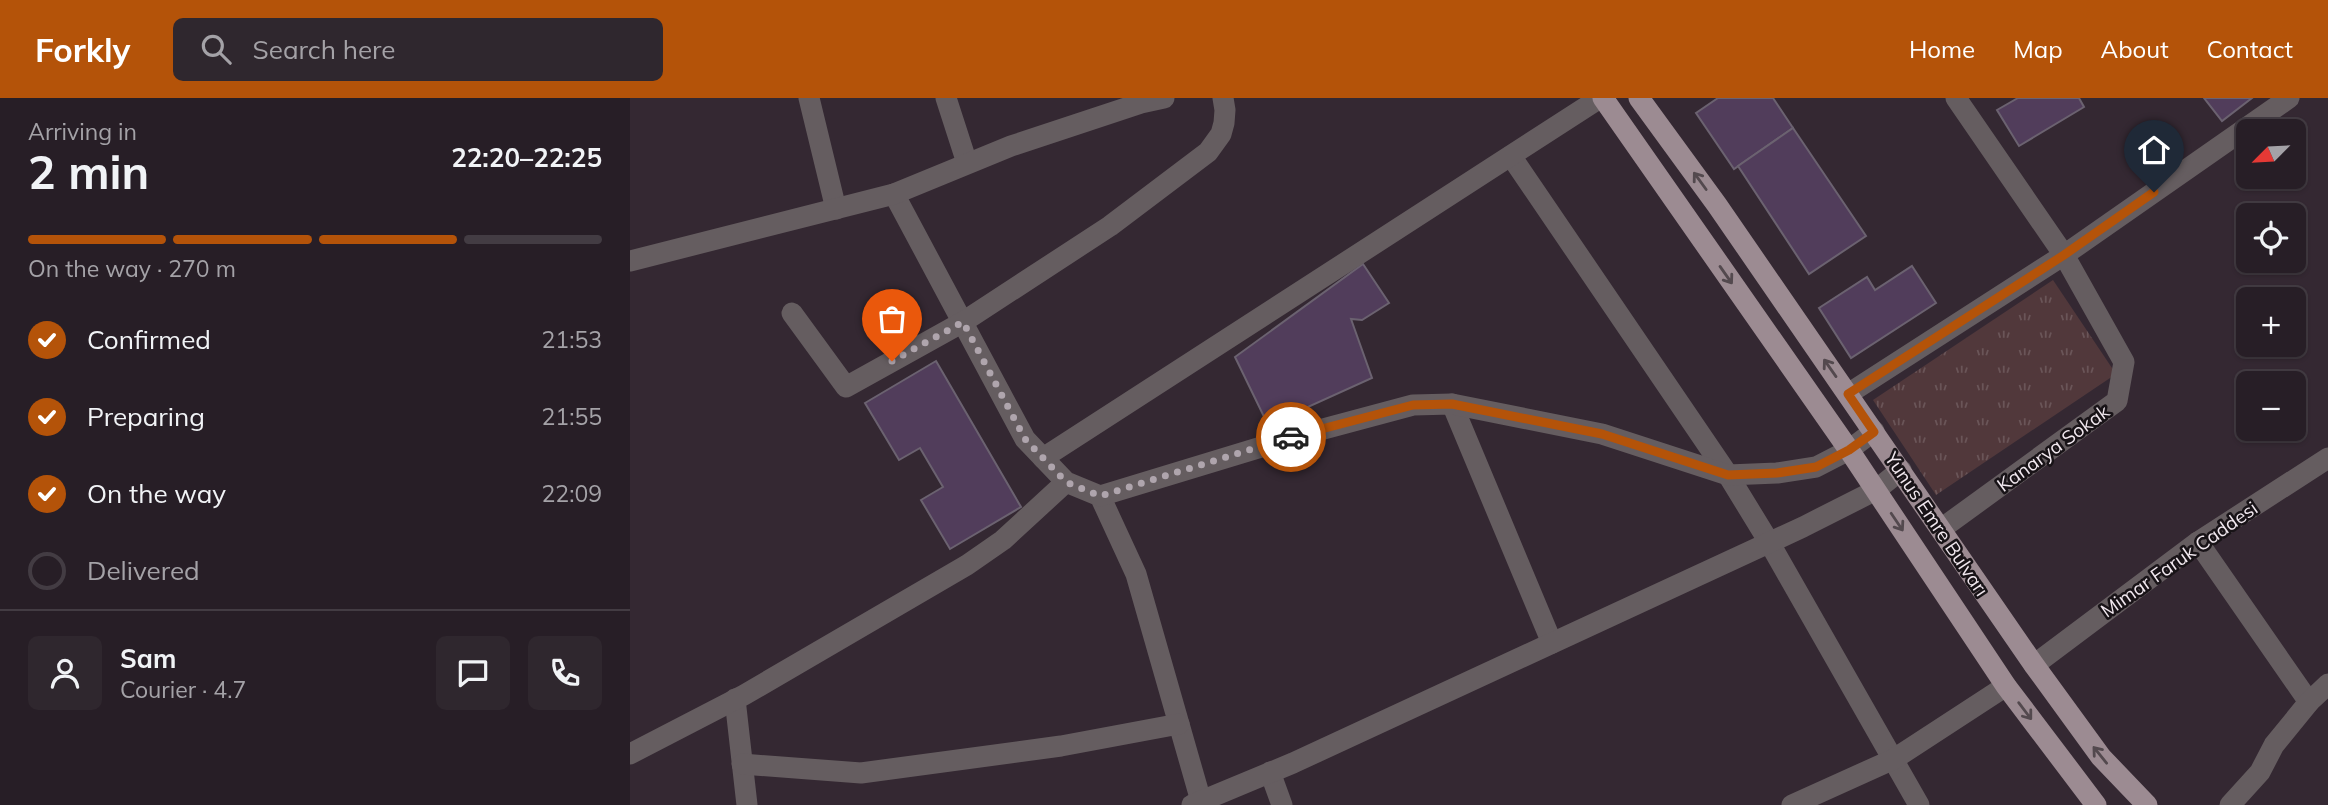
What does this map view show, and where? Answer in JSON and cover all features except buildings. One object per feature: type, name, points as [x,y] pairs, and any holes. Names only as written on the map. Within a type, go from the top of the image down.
[{"type":"main road","name":"Yunus Emre Bulvarı","points":[[1602,98],[1849,450],[2006,686],[2096,805]]},
{"type":"main road","name":"Yunus Emre Bulvarı","points":[[1639,98],[1717,205],[2034,665],[2101,757],[2147,805]]},
{"type":"street","points":[[809,98],[836,209]]},
{"type":"street","points":[[946,98],[967,163]]},
{"type":"street","points":[[630,261],[894,194],[967,163],[1141,103],[1164,98]]},
{"type":"street","points":[[792,313],[846,387],[963,322],[1110,226],[1208,152],[1221,134],[1225,110],[1223,98]]},
{"type":"street","points":[[1043,458],[1602,98]]},
{"type":"street","name":"Kanarya Sokak","points":[[1941,529],[2116,401],[2124,362],[2064,255],[1956,98]]},
{"type":"street","points":[[1848,394],[2064,255],[2289,98]]},
{"type":"street","points":[[1511,156],[1728,475],[1919,805]]},
{"type":"street","points":[[894,194],[1025,439],[1066,482],[1100,496],[1301,435],[1413,405],[1452,404],[1602,434],[1728,475],[1777,473],[1816,467],[1849,450],[1874,432]]},
{"type":"street","points":[[1452,404],[1552,643]]},
{"type":"street","name":"Mimar Faruk Caddesi","points":[[2034,665],[2197,542],[2328,458]]},
{"type":"street","points":[[1100,496],[1136,574],[1179,724],[1196,803],[1270,772],[1769,542],[1876,490],[1901,470]]},
{"type":"street","points":[[630,754],[735,699],[967,565],[1003,540],[1066,482]]},
{"type":"street","points":[[2197,542],[2309,702]]},
{"type":"street","points":[[2230,805],[2260,772],[2274,745],[2309,702],[2328,684]]},
{"type":"street","points":[[1792,805],[1894,759],[2006,686]]},
{"type":"street","points":[[735,699],[747,805]]},
{"type":"street","points":[[743,764],[861,773],[1061,746],[1179,724]]},
{"type":"street","points":[[1270,772],[1282,805]]},
{"type":"green space","points":[[2053,280],[2116,374],[1936,495],[1873,400]]},
{"type":"way so far","points":[[892,361],[963,322],[1025,439],[1066,482],[1100,496],[1291,437]]},
{"type":"route","points":[[1291,437],[1413,405],[1452,404],[1602,434],[1728,475],[1777,473],[1816,467],[1849,450],[1874,432],[1848,394],[2064,255],[2154,192]]}]
